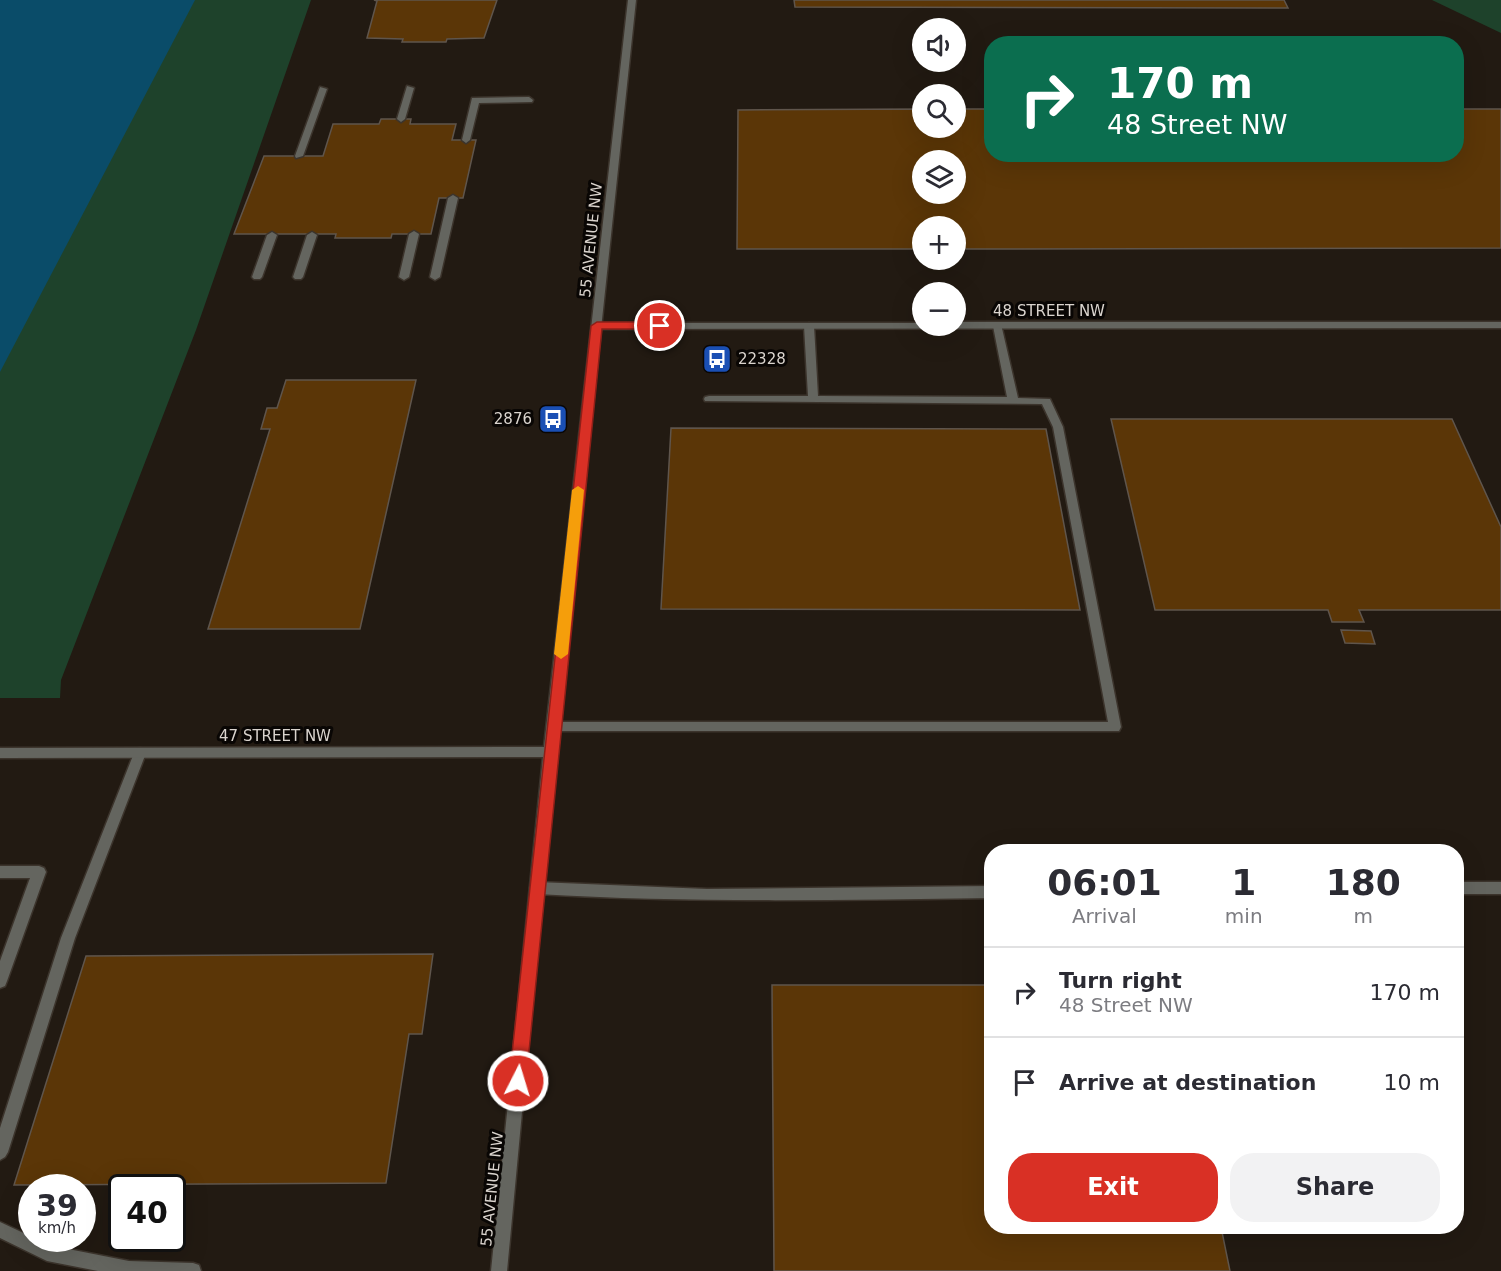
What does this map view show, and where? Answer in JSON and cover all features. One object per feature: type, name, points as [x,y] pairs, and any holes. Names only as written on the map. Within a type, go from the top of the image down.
[{"type":"street","name":"55 AVENUE NW","points":[[500,1271],[550,752],[632,0]]},
{"type":"street","points":[[401,119],[410,88]]},
{"type":"street","points":[[299,156],[323,89]]},
{"type":"street","points":[[466,140],[475,100],[529,100]]},
{"type":"street","points":[[435,277],[453,198]]},
{"type":"street","points":[[257,277],[272,234]]},
{"type":"street","points":[[298,277],[312,234]]},
{"type":"street","points":[[404,277],[414,234]]},
{"type":"street","name":"48 STREET NW","points":[[597,326],[1501,325]]},
{"type":"street","points":[[809,326],[813,399]]},
{"type":"street","points":[[998,326],[1013,401]]},
{"type":"street","points":[[553,727],[1115,727],[1058,427],[1046,401],[709,399]]},
{"type":"street","name":"47 STREET NW","points":[[0,753],[550,752]]},
{"type":"street","points":[[0,1152],[68,938],[140,753]]},
{"type":"street","points":[[0,872],[39,872],[0,981]]},
{"type":"street","points":[[537,888],[591,892],[744,895],[984,892]]},
{"type":"street","points":[[1464,888],[1501,888]]},
{"type":"street","points":[[0,1230],[46,1253],[129,1269],[193,1271]]},
{"type":"green space","points":[[0,0],[311,0],[196,330],[61,680],[60,698],[0,698]]},
{"type":"green space","points":[[1432,0],[1501,0],[1501,33]]},
{"type":"water","points":[[0,0],[195,0],[0,372]]},
{"type":"building","points":[[374,0],[497,0],[484,38],[447,39],[446,42],[402,42],[403,39],[367,38],[377,1]]},
{"type":"building","points":[[794,0],[1284,0],[1288,8],[795,7]]},
{"type":"building","points":[[912,109],[912,138],[966,138],[966,109],[984,109],[984,162],[1464,162],[1464,109],[1501,109],[1501,248],[966,249],[966,216],[912,216],[912,249],[737,249],[738,110]]},
{"type":"building","points":[[381,119],[411,119],[410,124],[456,124],[452,140],[476,140],[463,198],[439,198],[431,234],[392,234],[391,238],[335,238],[336,234],[234,234],[264,156],[323,156],[333,124],[379,124]]},
{"type":"building","points":[[286,380],[416,380],[360,629],[208,629],[270,429],[261,429],[267,408],[277,408]]},
{"type":"building","points":[[1111,419],[1452,419],[1501,527],[1501,610],[1359,610],[1364,622],[1332,622],[1328,610],[1155,610]]},
{"type":"building","points":[[671,428],[1046,429],[1080,610],[661,609]]},
{"type":"building","points":[[1341,630],[1371,631],[1375,644],[1345,643]]},
{"type":"building","points":[[433,954],[422,1034],[409,1034],[386,1183],[186,1184],[186,1174],[108,1174],[108,1184],[96,1185],[96,1174],[18,1174],[18,1185],[14,1185],[86,956]]},
{"type":"building","points":[[772,985],[984,985],[984,1234],[1222,1234],[1230,1271],[774,1271]]},
{"type":"slow traffic","points":[[561,654],[578,490]]},
{"type":"place","name":"22328","points":[[717,359]]},
{"type":"place","name":"2876","points":[[553,419]]},
{"type":"route","points":[[518,1081],[597,326],[660,326]]}]
